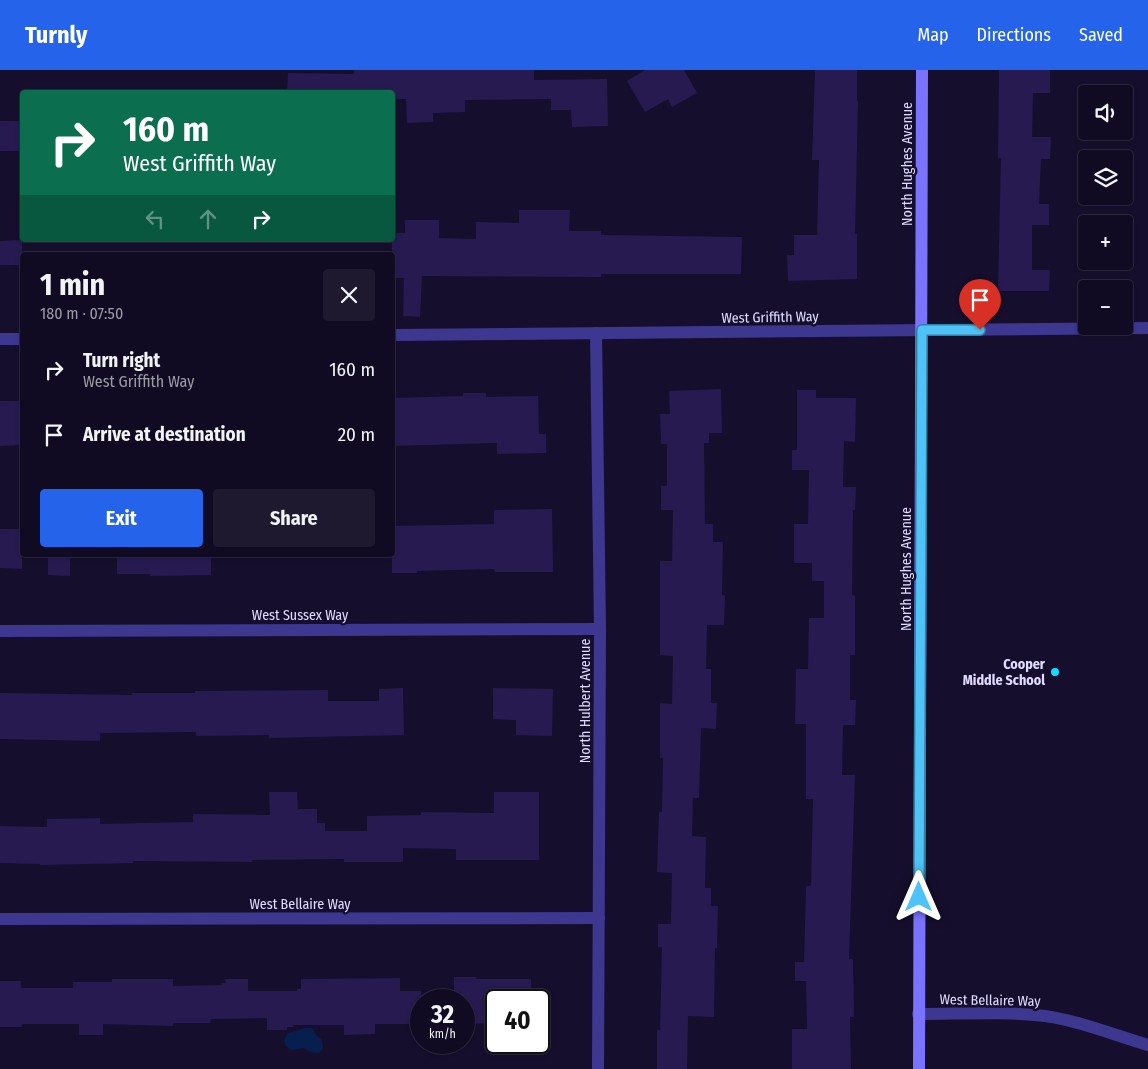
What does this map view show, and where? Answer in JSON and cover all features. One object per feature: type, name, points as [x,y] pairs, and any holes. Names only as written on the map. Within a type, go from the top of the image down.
[{"type":"street","name":"North Hughes Avenue","points":[[918,1069],[922,70]]},
{"type":"street","name":"West Griffith Way","points":[[395,335],[1148,328]]},
{"type":"street","name":"North Hulbert Avenue","points":[[596,333],[600,629],[598,1069]]},
{"type":"street","points":[[0,339],[20,339]]},
{"type":"street","name":"West Sussex Way","points":[[0,631],[600,629]]},
{"type":"street","name":"West Bellaire Way","points":[[0,919],[599,918]]},
{"type":"street","name":"West Bellaire Way","points":[[918,1014],[1018,1014],[1046,1016],[1148,1045]]},
{"type":"water","points":[[312,1028],[322,1040],[323,1048],[319,1053],[310,1052],[304,1048],[291,1050],[286,1046],[284,1040],[288,1033]]},
{"type":"building","points":[[354,70],[534,70],[534,80],[607,79],[608,126],[572,127],[571,110],[551,110],[551,99],[465,100],[465,112],[433,113],[433,122],[407,123],[406,99],[395,99],[395,90],[287,90],[288,73],[354,74]]},
{"type":"building","points":[[645,70],[684,70],[697,93],[672,107],[668,99],[645,112],[627,81]]},
{"type":"building","points":[[815,70],[857,70],[855,234],[857,234],[857,279],[788,281],[787,255],[794,255],[794,235],[817,235],[819,160],[812,160]]},
{"type":"building","points":[[999,70],[1050,70],[1050,93],[1033,93],[1032,137],[1051,137],[1050,159],[1041,159],[1039,204],[1049,204],[1049,225],[1032,225],[1032,270],[1050,270],[1049,291],[998,291],[1001,158],[998,158]]},
{"type":"building","points":[[0,121],[20,121],[20,151],[0,151]]},
{"type":"building","points":[[519,210],[570,210],[569,231],[601,231],[601,235],[742,237],[741,274],[601,274],[601,277],[422,276],[420,317],[403,316],[404,278],[395,278],[395,252],[392,252],[392,242],[395,242],[395,233],[405,233],[405,220],[439,220],[439,238],[476,239],[476,222],[519,223]]},
{"type":"building","points":[[20,240],[22,242],[20,265],[0,265],[0,241]]},
{"type":"building","points":[[721,389],[722,433],[709,433],[709,443],[704,443],[705,524],[713,524],[713,542],[723,542],[722,595],[725,595],[724,625],[707,625],[706,669],[711,669],[711,703],[717,703],[716,729],[701,728],[699,798],[693,798],[692,836],[706,837],[705,888],[711,888],[711,906],[718,906],[714,1017],[688,1016],[687,1069],[657,1069],[657,1030],[660,1030],[662,947],[658,947],[658,924],[671,924],[672,873],[657,872],[659,812],[662,812],[663,758],[660,758],[660,703],[672,704],[673,656],[660,655],[660,561],[672,561],[673,510],[661,510],[661,486],[667,486],[667,444],[661,444],[660,414],[670,414],[669,391]]},
{"type":"building","points":[[797,390],[816,390],[816,398],[856,398],[855,442],[844,441],[843,487],[856,487],[855,510],[853,510],[852,595],[855,596],[855,655],[850,655],[850,700],[856,700],[855,725],[843,725],[842,775],[855,775],[849,959],[853,959],[854,1017],[850,1017],[851,1069],[792,1069],[792,1029],[807,1029],[806,981],[795,981],[795,962],[804,962],[806,886],[811,886],[813,799],[806,799],[806,724],[795,724],[796,669],[808,669],[809,618],[824,618],[824,581],[812,581],[812,563],[794,563],[794,524],[808,524],[809,470],[792,470],[792,450],[797,450]]},
{"type":"building","points":[[463,393],[486,393],[486,397],[538,396],[539,434],[546,434],[546,453],[497,454],[497,443],[395,446],[395,398],[463,396]]},
{"type":"building","points":[[0,401],[20,401],[20,445],[0,446]]},
{"type":"building","points":[[552,509],[553,572],[495,572],[494,569],[392,573],[392,557],[395,557],[395,526],[494,524],[494,510]]},
{"type":"building","points":[[0,529],[20,529],[22,569],[0,568]]},
{"type":"building","points":[[48,557],[70,557],[70,576],[48,575]]},
{"type":"building","points":[[117,557],[211,557],[211,575],[150,576],[150,574],[117,574]]},
{"type":"building","points":[[403,688],[404,735],[269,738],[269,735],[196,736],[196,732],[100,733],[100,741],[0,739],[0,693],[132,695],[132,693],[195,693],[195,691],[328,690],[328,701],[379,701],[379,689]]},
{"type":"building","points":[[493,688],[553,689],[552,736],[516,735],[516,720],[493,719]]},
{"type":"building","points":[[269,792],[297,792],[298,809],[317,809],[317,823],[325,823],[325,831],[367,831],[367,816],[421,815],[421,812],[494,813],[494,792],[539,792],[539,860],[456,860],[456,849],[403,848],[403,862],[344,862],[344,859],[252,860],[252,862],[133,861],[133,863],[40,865],[0,863],[0,826],[47,827],[47,819],[100,818],[100,824],[193,822],[193,814],[270,815]]},
{"type":"building","points":[[454,977],[531,979],[531,989],[485,989],[485,1023],[475,1024],[475,989],[454,989]]},
{"type":"building","points":[[400,978],[400,991],[410,991],[410,1024],[375,1024],[375,1034],[344,1035],[344,1025],[293,1025],[294,1027],[287,1027],[287,1030],[267,1030],[267,1018],[211,1019],[210,1023],[173,1023],[173,1026],[103,1024],[103,1035],[79,1035],[79,1024],[22,1024],[22,1027],[0,1027],[0,981],[21,981],[21,988],[73,988],[73,982],[112,982],[112,979],[173,979],[173,986],[222,985],[221,983],[226,983],[225,979],[248,979],[248,991],[297,991],[297,989],[301,989],[301,979]]},
{"type":"place","name":"Cooper Middle School","points":[[1055,672]]},
{"type":"route","points":[[919,897],[922,330],[980,330]]}]
